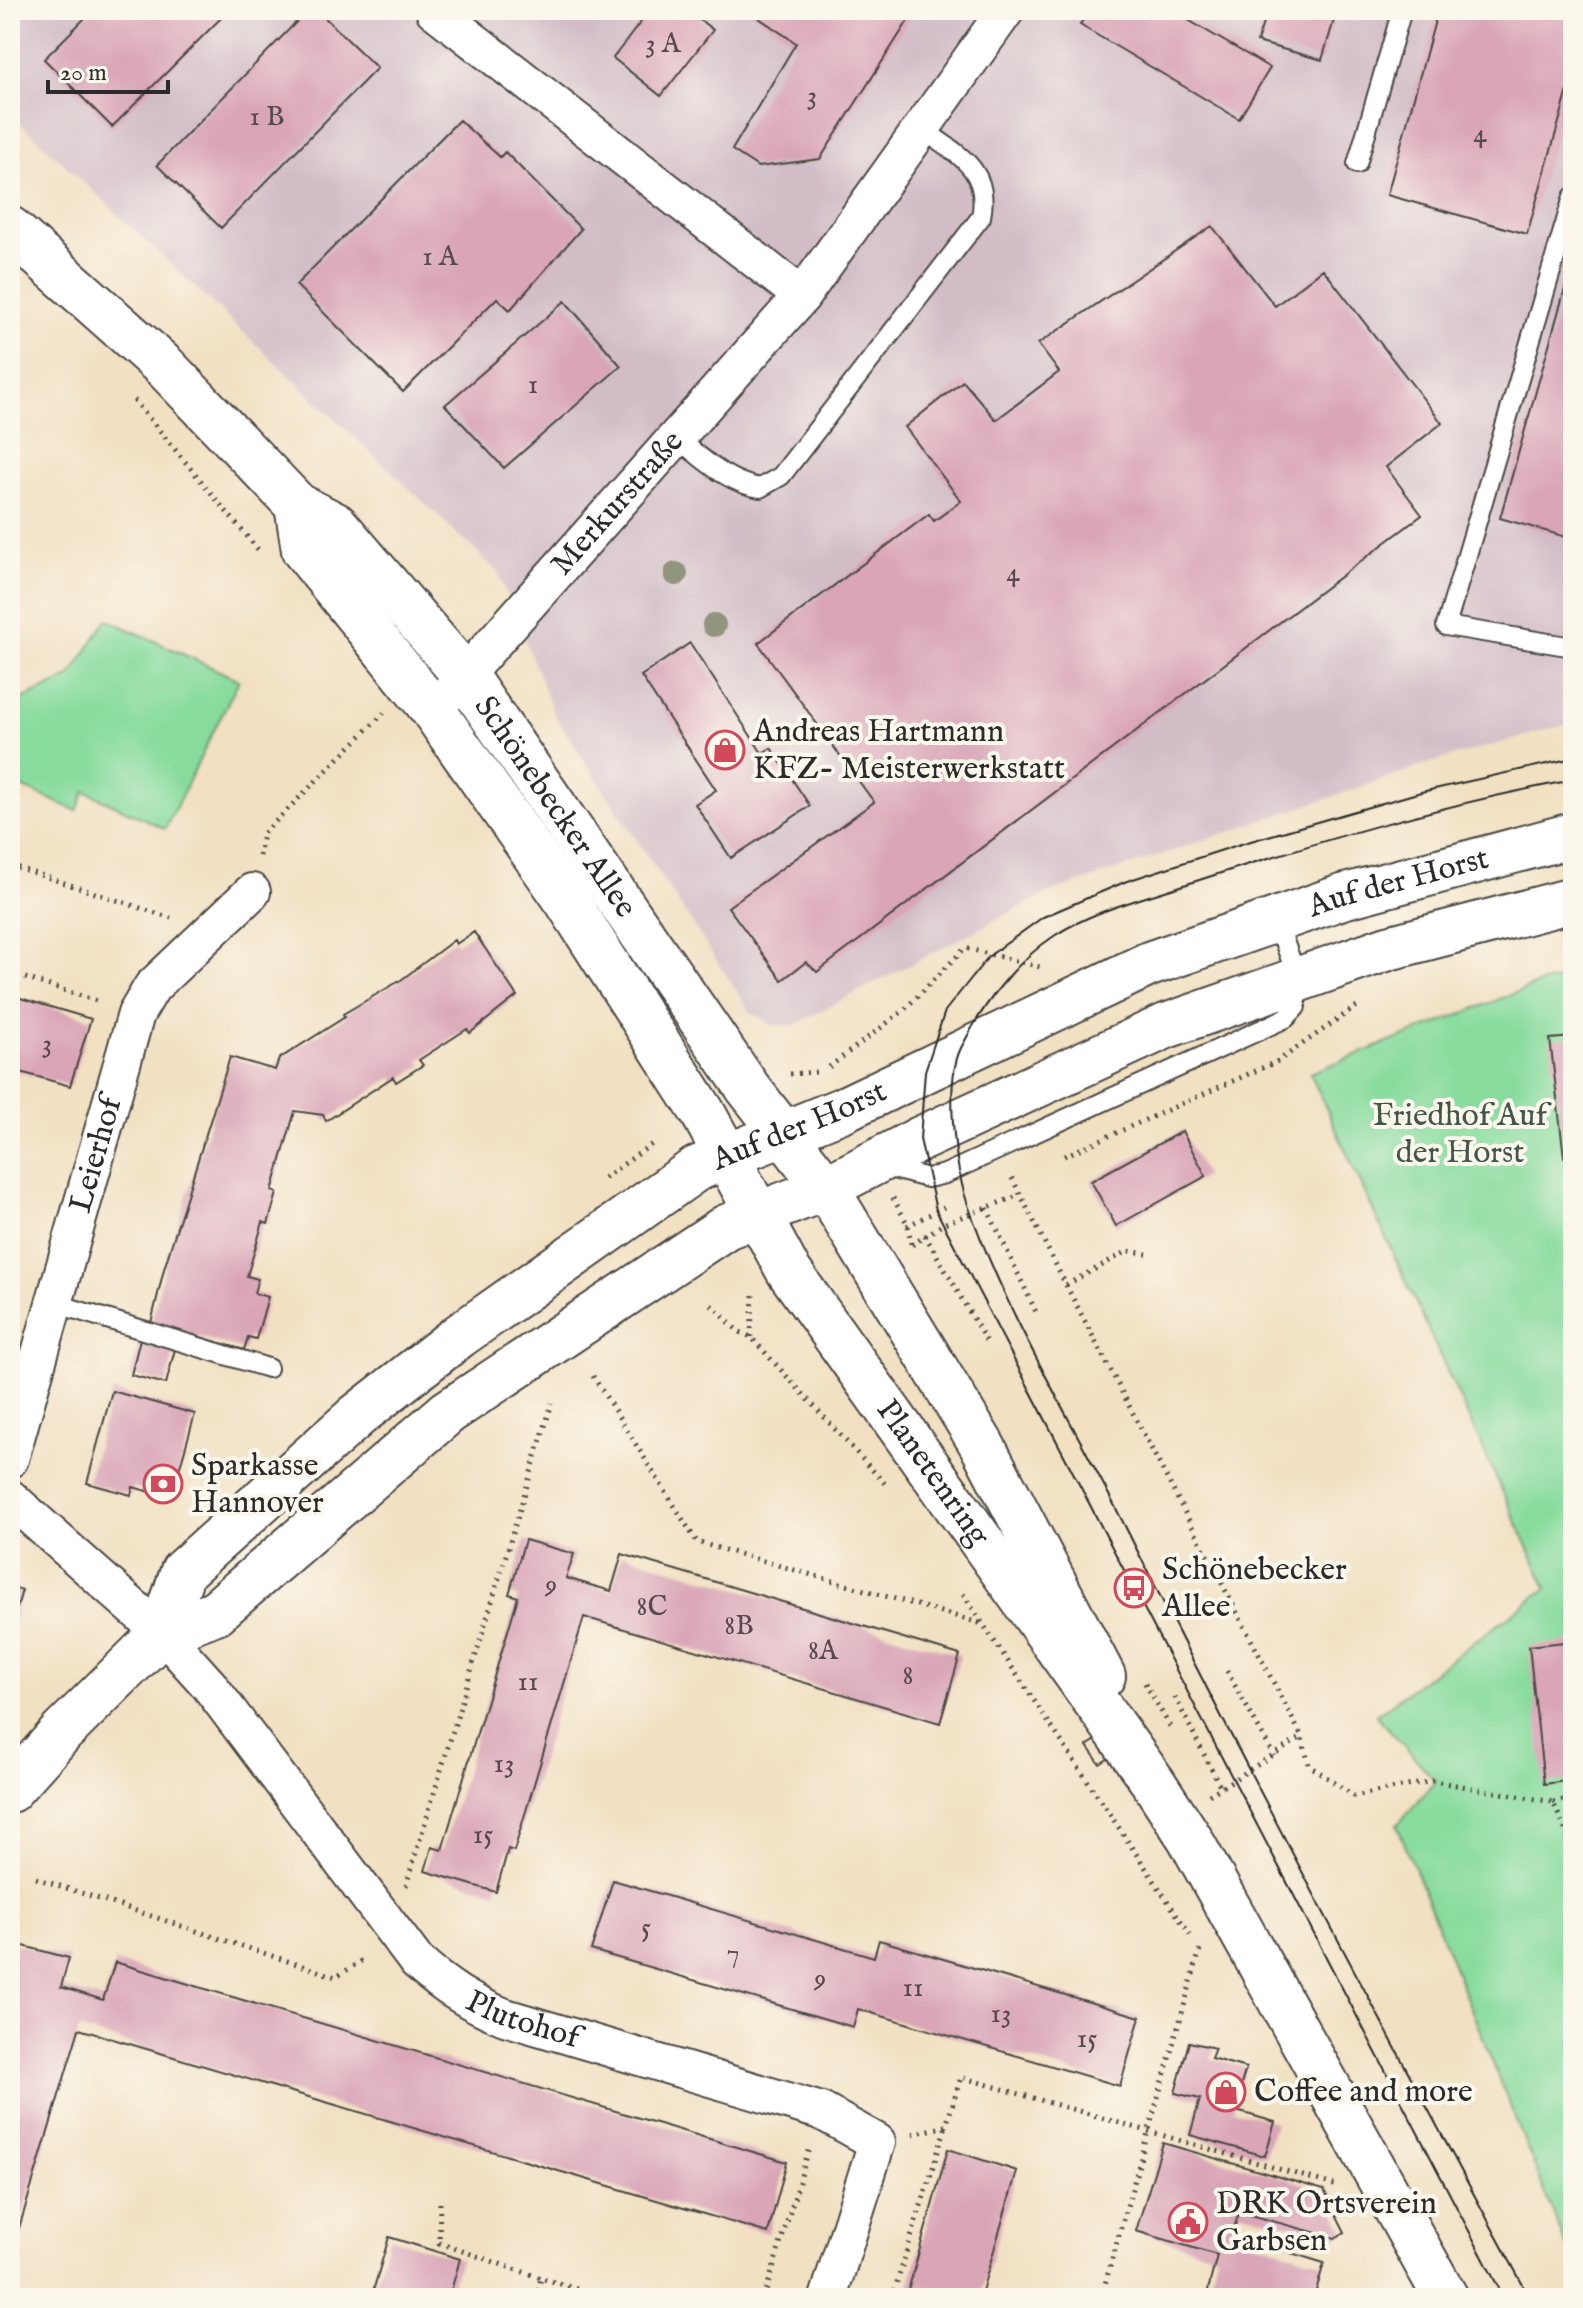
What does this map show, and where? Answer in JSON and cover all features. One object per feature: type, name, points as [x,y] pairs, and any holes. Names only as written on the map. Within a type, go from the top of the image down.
[{"type":"street","points":[[434,10],[802,296]]},
{"type":"street","name":"Merkurstraße","points":[[433,710],[802,296],[1006,10]]},
{"type":"street","name":"Schönebecker Allee","points":[[10,229],[165,367],[297,505],[336,525],[465,676],[748,1088],[787,1134]]},
{"type":"street","name":"Schönebecker Allee","points":[[297,505],[304,550],[433,710],[567,901],[703,1113],[725,1158]]},
{"type":"street","name":"Auf der Horst","points":[[162,1633],[183,1571],[358,1415],[459,1336],[696,1169],[787,1134],[1149,964],[1342,897],[1573,835]]},
{"type":"street","name":"Leierhof","points":[[10,1459],[136,1014],[152,987],[252,892]]},
{"type":"street","name":"Auf der Horst","points":[[10,1790],[62,1732],[162,1633],[216,1612],[448,1412],[715,1235],[826,1188],[920,1139],[1166,1026],[1297,977],[1388,948],[1573,900]]},
{"type":"street","name":"Planetenring","points":[[787,1134],[826,1188],[982,1445],[1077,1621],[1153,1782]]},
{"type":"street","name":"Planetenring","points":[[725,1158],[806,1297],[1153,1782],[1189,1837],[1446,2298]]},
{"type":"street","name":"Plutohof","points":[[10,1498],[162,1633],[209,1685],[417,1962],[468,2002],[505,2017],[821,2111],[877,2142]]},
{"type":"street","points":[[828,2298],[877,2142]]},
{"type":"lane","points":[[1357,164],[1402,10]]},
{"type":"lane","points":[[677,438],[721,474],[743,485],[760,488],[781,476],[981,217],[984,199],[981,181],[970,165],[921,128]]},
{"type":"lane","points":[[1573,197],[1446,626],[1573,647]]},
{"type":"lane","points":[[1275,919],[1297,977]]},
{"type":"lane","points":[[54,1303],[268,1368]]},
{"type":"path","points":[[130,396],[271,564]]},
{"type":"path","points":[[252,892],[263,834],[389,708]]},
{"type":"path","points":[[10,865],[167,915],[200,942]]},
{"type":"path","points":[[822,1072],[903,1011],[965,948],[1046,968]]},
{"type":"path","points":[[10,973],[136,1014]]},
{"type":"path","points":[[1012,1178],[1302,1737],[1309,1765],[1354,1796],[1433,1781],[1553,1802],[1573,1799]]},
{"type":"path","points":[[912,1246],[925,1235],[1020,1195]]},
{"type":"path","points":[[987,1208],[1037,1314]]},
{"type":"path","points":[[925,1235],[986,1341]]},
{"type":"path","points":[[1066,1285],[1128,1251],[1147,1254]]},
{"type":"path","points":[[751,1337],[753,1284]]},
{"type":"path","points":[[711,1305],[738,1331],[751,1337],[887,1486]]},
{"type":"path","points":[[593,1376],[697,1542],[983,1624]]},
{"type":"path","points":[[36,1878],[336,1977],[396,1934],[552,1403]]},
{"type":"path","points":[[957,1586],[1208,1964]]},
{"type":"path","points":[[1227,1671],[1274,1756]]},
{"type":"path","points":[[1175,1697],[1221,1788]]},
{"type":"path","points":[[1208,1796],[1302,1737]]},
{"type":"path","points":[[1553,1802],[1573,1848]]},
{"type":"path","points":[[1101,2298],[1200,1950]]},
{"type":"path","points":[[892,2298],[961,2077],[1335,2185]]},
{"type":"path","points":[[764,2298],[821,2111]]},
{"type":"path","points":[[877,2142],[946,2126]]},
{"type":"path","points":[[1327,2172],[1342,2198]]},
{"type":"path","points":[[440,2203],[439,2243],[606,2298]]},
{"type":"path","points":[[536,2298],[541,2278]]},
{"type":"shaded area","points":[[10,10],[1573,10],[1573,723],[1446,758],[1046,894],[794,1025],[774,1026],[751,1013],[554,714],[498,572],[10,113]]},
{"type":"green space","points":[[107,619],[239,680],[165,829],[85,791],[77,811],[10,782],[10,705],[70,677]]},
{"type":"green space","name":"Friedhof Auf der Horst","points":[[1573,978],[1573,2262],[1397,1825],[1436,1781],[1376,1715],[1547,1588],[1310,1073],[1541,983]]},
{"type":"building","points":[[93,10],[229,10],[112,127],[44,59]]},
{"type":"building","points":[[308,10],[317,10],[377,68],[221,228],[157,165]]},
{"type":"building","points":[[650,10],[687,10],[713,30],[661,96],[613,58]]},
{"type":"building","points":[[747,10],[915,10],[820,159],[758,167],[732,150],[796,43]]},
{"type":"building","points":[[1088,10],[1171,10],[1270,68],[1239,119],[1080,25]]},
{"type":"building","points":[[1267,10],[1337,10],[1322,60],[1257,42]]},
{"type":"building","points":[[1438,10],[1573,10],[1573,73],[1527,234],[1387,195]]},
{"type":"building","points":[[459,120],[500,157],[505,152],[581,229],[510,310],[497,298],[403,392],[296,285]]},
{"type":"building","points":[[1212,226],[1275,306],[1323,269],[1442,423],[1386,467],[1422,515],[817,972],[806,962],[782,980],[728,907],[874,802],[758,643],[929,514],[934,521],[961,501],[905,427],[963,381],[996,420],[1059,372],[1038,344]]},
{"type":"building","points":[[1573,264],[1573,539],[1500,518]]},
{"type":"building","points":[[565,301],[621,366],[504,468],[445,405]]},
{"type":"building","name":"Andreas Hartmann KFZ- Meisterwerkstatt","points":[[690,643],[762,753],[771,748],[810,806],[731,858],[695,804],[716,790],[641,676]]},
{"type":"building","points":[[474,932],[517,996],[470,1033],[467,1029],[419,1060],[423,1065],[396,1082],[393,1077],[326,1121],[323,1115],[295,1111],[272,1191],[277,1193],[268,1224],[263,1222],[247,1276],[258,1279],[254,1293],[268,1297],[256,1339],[248,1337],[244,1350],[151,1323],[164,1269],[230,1057],[275,1070],[279,1059],[345,1017],[343,1014],[401,980],[454,940],[456,944]]},
{"type":"building","points":[[10,995],[91,1019],[70,1086],[10,1069]]},
{"type":"building","points":[[1573,1037],[1573,1156],[1564,1157],[1550,1039]]},
{"type":"building","points":[[1182,1131],[1206,1176],[1116,1226],[1091,1181]]},
{"type":"building","points":[[140,1339],[175,1349],[166,1384],[131,1375]]},
{"type":"building","points":[[112,1391],[195,1414],[171,1498],[133,1487],[131,1495],[87,1483]]},
{"type":"building","points":[[525,1540],[574,1554],[566,1578],[611,1591],[622,1554],[960,1655],[940,1723],[584,1617],[514,1851],[508,1849],[496,1892],[425,1871],[432,1847],[442,1850],[518,1597],[509,1594]]},
{"type":"building","points":[[10,1587],[22,1590],[11,1629],[10,1629]]},
{"type":"building","points":[[1573,1641],[1573,1780],[1544,1784],[1529,1646]]},
{"type":"building","points":[[1096,1740],[1109,1758],[1100,1764],[1087,1746]]},
{"type":"building","points":[[613,1880],[874,1957],[879,1940],[1140,2017],[1120,2086],[858,2009],[853,2027],[591,1950]]},
{"type":"building","points":[[16,1944],[69,1958],[61,1987],[103,2000],[115,1962],[787,2162],[768,2233],[79,2029],[10,2258],[10,1964]]},
{"type":"building","points":[[1189,2042],[1215,2048],[1211,2058],[1246,2068],[1233,2110],[1275,2122],[1265,2156],[1190,2135],[1200,2099],[1175,2093]]},
{"type":"building","name":"DRK Ortsverein Garbsen","points":[[1163,2143],[1324,2190],[1345,2232],[1335,2238],[1239,2212],[1232,2235],[1324,2263],[1314,2298],[1206,2298],[1217,2255],[1136,2231]]},
{"type":"building","points":[[948,2149],[1017,2171],[980,2298],[906,2298]]},
{"type":"building","points":[[389,2237],[460,2259],[449,2298],[371,2298]]},
{"type":"tram line","points":[[1504,2298],[936,1210],[920,1139],[925,1071],[945,1011],[989,956],[1043,917],[1127,881],[1244,843],[1421,792],[1573,758]]},
{"type":"tram line","points":[[1530,2298],[1325,1916],[1001,1287],[967,1202],[955,1146],[952,1102],[956,1063],[979,1016],[1026,959],[1069,927],[1120,905],[1332,839],[1476,800],[1573,780]]},
{"type":"place","name":"Andreas Hartmann KFZ- Meisterwerkstatt","points":[[725,750]]},
{"type":"place","name":"Sparkasse Hannover","points":[[163,1484]]},
{"type":"place","name":"Schönebecker Allee","points":[[1134,1588]]},
{"type":"place","name":"Coffee and more","points":[[1226,2092]]},
{"type":"place","name":"DRK Ortsverein Garbsen","points":[[1188,2222]]}]
